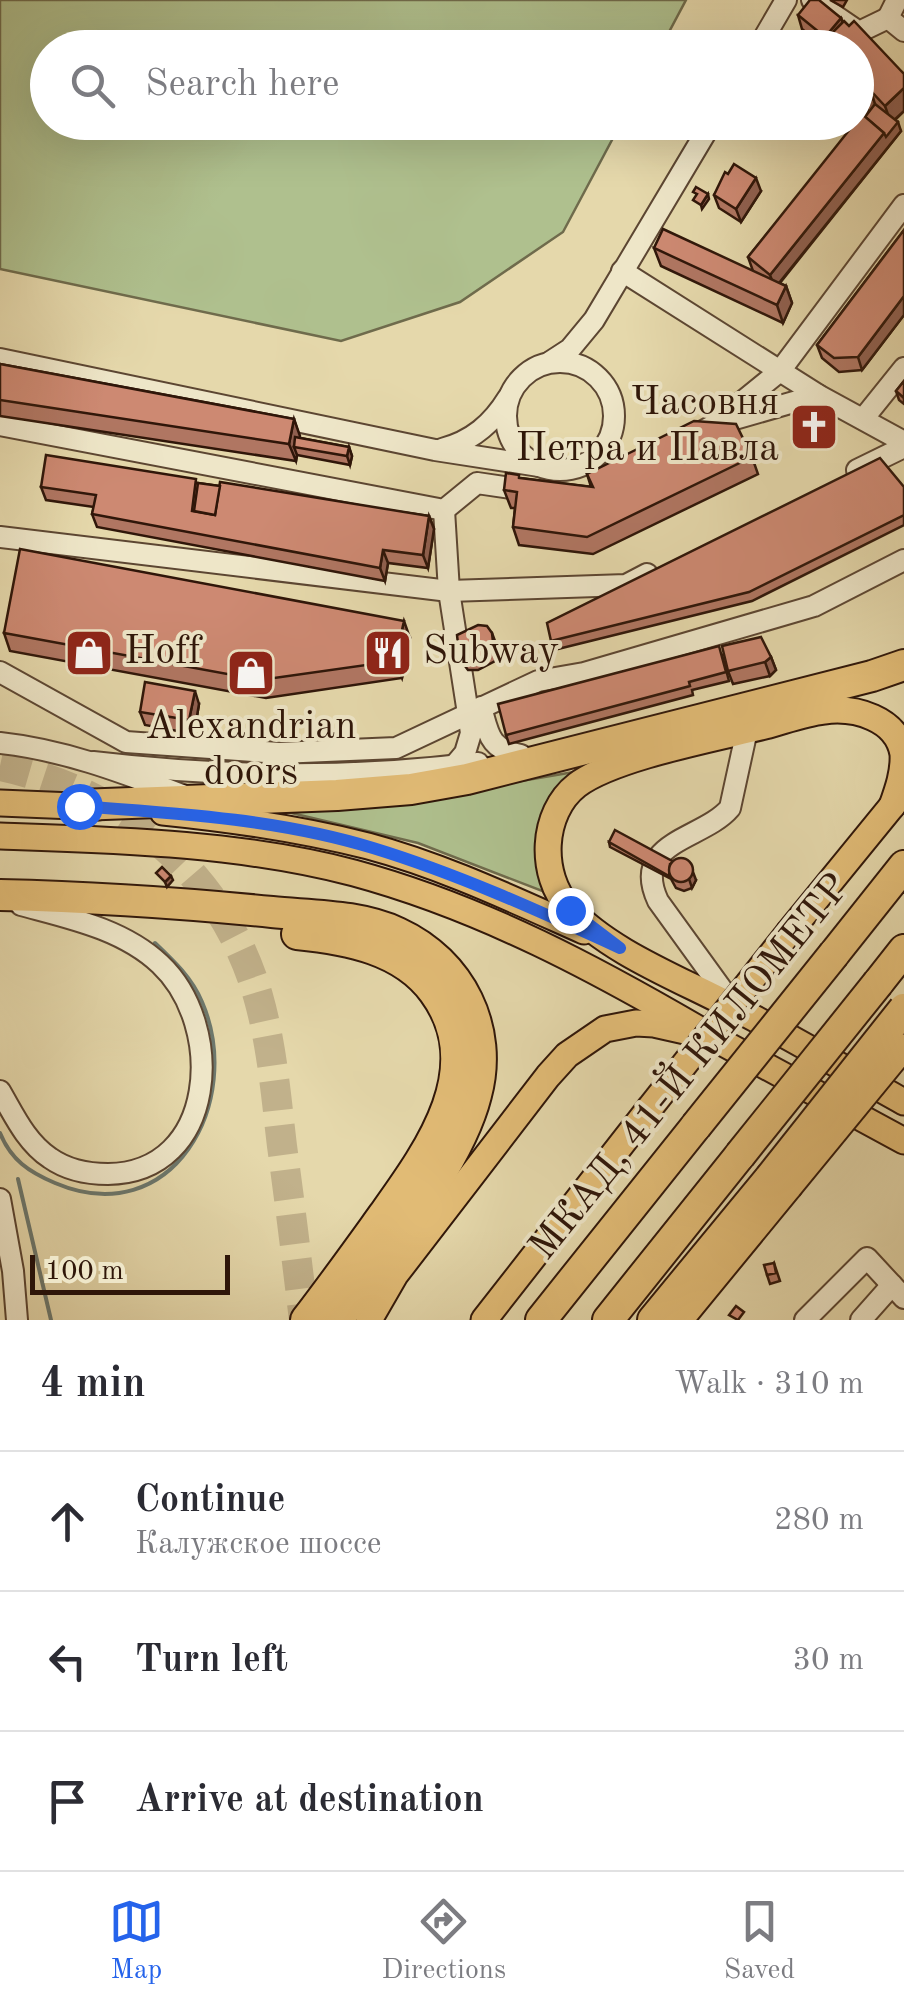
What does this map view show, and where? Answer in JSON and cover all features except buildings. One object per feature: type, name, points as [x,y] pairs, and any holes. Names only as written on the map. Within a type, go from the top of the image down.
[{"type":"highway","points":[[79,806],[411,789],[468,780],[904,665]]},
{"type":"highway","name":"МКАД, 41-Й КИЛОМЕТР","points":[[542,1320],[904,866]]},
{"type":"highway","points":[[2,898],[343,940],[379,951],[410,968],[442,1002],[457,1047],[456,1073],[442,1121],[411,1176],[306,1320]]},
{"type":"highway","points":[[2,898],[184,903],[348,919],[394,931],[417,942],[456,980],[472,1006],[480,1035],[482,1066],[471,1112],[450,1158],[338,1320]]},
{"type":"highway","points":[[608,1320],[904,950]]},
{"type":"highway","points":[[653,1320],[779,1182],[904,1008]]},
{"type":"main road","points":[[484,1320],[898,798],[903,753],[897,738],[882,722],[863,713],[832,710],[627,762],[578,784],[564,798],[549,838],[551,878],[570,910],[620,948]]},
{"type":"main road","points":[[0,804],[79,806],[250,822],[368,846],[436,869],[620,948],[904,1102]]},
{"type":"main road","points":[[0,839],[74,838],[248,853],[352,872],[476,914],[558,950],[904,1141]]},
{"type":"main road","points":[[370,1320],[395,1276],[567,1054],[588,1038],[622,1024],[654,1024],[712,1038]]},
{"type":"main road","points":[[863,1094],[904,1031]]},
{"type":"main road","points":[[680,1320],[779,1182],[904,1047]]},
{"type":"street","points":[[768,30],[786,0]]},
{"type":"street","points":[[812,0],[856,30]]},
{"type":"street","points":[[864,30],[896,16]]},
{"type":"street","points":[[435,450],[477,434],[490,424],[522,377],[570,349],[594,320],[701,140]]},
{"type":"street","points":[[714,425],[780,371],[904,206]]},
{"type":"street","points":[[622,270],[818,395],[904,444]]},
{"type":"street","points":[[0,359],[435,450],[570,469],[598,454],[613,426],[614,406],[591,347],[594,320]]},
{"type":"street","points":[[550,362],[581,366],[606,386]]},
{"type":"street","points":[[863,419],[904,368]]},
{"type":"street","points":[[510,394],[506,415],[510,436],[521,454],[539,466]]},
{"type":"street","points":[[682,441],[714,425],[818,395]]},
{"type":"street","points":[[0,425],[444,510]]},
{"type":"street","points":[[838,480],[904,444]]},
{"type":"street","points":[[444,510],[477,483],[551,494]]},
{"type":"street","points":[[444,510],[449,591],[474,710],[501,751],[521,754]]},
{"type":"street","points":[[0,537],[449,591],[626,585],[658,569]]},
{"type":"street","points":[[0,672],[126,742],[278,753],[396,748],[538,681],[584,672],[814,606],[904,560]]},
{"type":"street","points":[[454,766],[470,742],[474,710]]},
{"type":"street","points":[[736,1008],[658,901],[651,874],[664,850],[722,817],[730,808],[747,730]]},
{"type":"street","points":[[0,743],[93,762],[250,822]]},
{"type":"street","points":[[93,762],[298,774],[402,772],[599,744]]},
{"type":"street","points":[[0,1091],[26,1134],[50,1158],[81,1172],[132,1172],[170,1152],[188,1129],[197,1100],[202,1050],[200,1032],[186,996],[146,952],[120,936],[2,898]]},
{"type":"street","points":[[0,1199],[13,1270],[16,1320]]},
{"type":"street","points":[[805,1320],[867,1258],[898,1291],[861,1320]]},
{"type":"green space","points":[[0,0],[686,0],[670,30],[30,30],[30,140],[612,140],[563,232],[460,302],[341,341],[0,269]]},
{"type":"green space","points":[[574,772],[575,776],[559,794],[550,894],[418,843],[266,807],[432,796]]},
{"type":"waterway","points":[[0,1133],[15,1158],[29,1169],[55,1183],[97,1194],[133,1190],[164,1174],[188,1149],[205,1116],[214,1080],[213,1041],[193,985],[155,943]]},
{"type":"waterway","points":[[18,1179],[51,1320]]},
{"type":"tunnel","points":[[0,766],[88,795],[127,818],[162,844],[220,911],[242,952],[267,1033],[304,1320]]},
{"type":"place","name":"Часовня Петра и Павла","points":[[814,427]]},
{"type":"place","name":"Hoff","points":[[89,653]]},
{"type":"place","name":"Subway","points":[[388,653]]},
{"type":"place","name":"Alexandrian doors","points":[[251,673]]},
{"type":"route","points":[[79,806],[250,822],[368,846],[482,886],[620,948],[570,910]]}]
